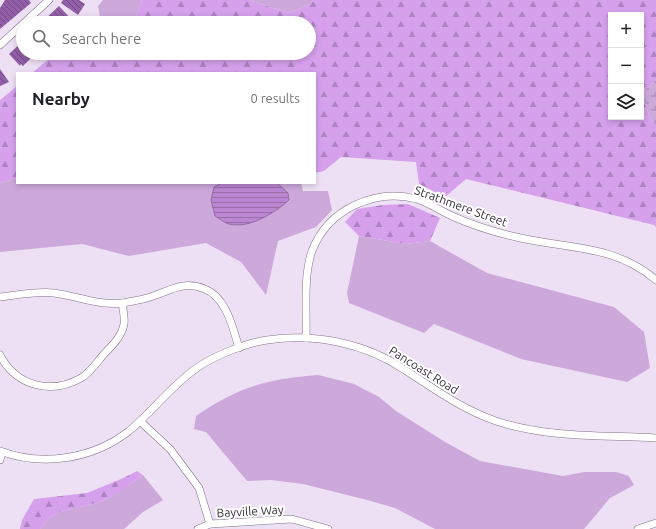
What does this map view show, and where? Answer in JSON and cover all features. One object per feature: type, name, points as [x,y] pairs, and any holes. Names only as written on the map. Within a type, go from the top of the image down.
[{"type":"street","points":[[32,16],[49,0]]},
{"type":"street","points":[[0,45],[16,31]]},
{"type":"street","name":"Strathmere Street","points":[[306,338],[307,274],[312,251],[322,231],[342,213],[358,203],[379,197],[399,196],[418,200],[454,217],[516,237],[608,253],[647,272],[656,280]]},
{"type":"street","points":[[0,297],[53,293],[101,302],[122,303],[150,297],[176,286],[191,286],[206,290],[216,297],[224,308],[231,322],[239,348]]},
{"type":"street","points":[[0,355],[6,368],[33,384],[56,388],[73,382],[82,378],[115,343],[122,332],[125,323],[122,303]]},
{"type":"street","name":"Pancoast Road","points":[[1,451],[17,458],[36,460],[62,459],[110,444],[129,430],[179,382],[198,367],[216,356],[266,340],[306,338],[324,339],[357,346],[404,369],[441,395],[467,409],[496,421],[523,428],[575,435],[656,438]]},
{"type":"street","points":[[140,420],[170,449],[199,488],[210,524]]},
{"type":"street","points":[[0,460],[1,451]]},
{"type":"street","name":"Bayville Way","points":[[198,529],[210,524],[292,519],[328,529]]},
{"type":"street","points":[[638,529],[656,523]]},
{"type":"green space","points":[[103,0],[142,0],[136,16],[100,16],[98,6]]},
{"type":"green space","points":[[142,0],[249,0],[289,13],[311,4],[313,0],[656,0],[656,80],[644,91],[644,12],[608,12],[608,120],[644,120],[644,99],[650,118],[656,125],[656,227],[654,225],[466,179],[445,197],[419,184],[416,162],[341,157],[324,171],[316,173],[316,72],[33,72],[48,60],[316,60],[316,16],[136,16]]},
{"type":"green space","points":[[249,0],[313,0],[311,4],[289,13]]},
{"type":"green space","points":[[656,80],[656,125],[650,118],[644,99],[644,91]]},
{"type":"green space","points":[[16,87],[16,178],[0,183],[0,100]]},
{"type":"green space","points":[[16,178],[16,184],[301,184],[303,191],[328,191],[332,210],[316,227],[278,241],[266,295],[241,262],[206,243],[129,256],[82,244],[0,252],[0,183]]},
{"type":"green space","points":[[408,204],[440,218],[430,241],[406,244],[359,236],[345,222],[357,209],[383,205]]},
{"type":"green space","points":[[359,236],[406,244],[430,241],[487,273],[614,307],[644,332],[650,368],[627,382],[521,359],[434,324],[424,333],[349,303],[347,293]]},
{"type":"green space","points":[[318,375],[354,384],[379,397],[396,411],[445,442],[480,461],[563,476],[584,472],[616,472],[629,476],[634,485],[610,498],[584,529],[435,529],[395,508],[367,500],[303,484],[271,480],[247,481],[206,432],[194,429],[196,416],[211,406],[240,391],[268,382]]},
{"type":"green space","points":[[137,471],[143,475],[106,499],[61,512],[46,521],[40,529],[20,529],[22,520],[34,499],[87,493]]},
{"type":"green space","points":[[143,475],[163,500],[143,512],[124,529],[40,529],[46,521],[53,516],[70,509],[89,505],[106,499]]},
{"type":"shaded area","points":[[220,184],[278,184],[288,193],[289,200],[277,210],[261,219],[245,224],[229,224],[215,216],[211,200],[214,187]]},
{"type":"building","points":[[5,0],[29,0],[31,3],[0,29],[0,8]]},
{"type":"building","points":[[63,0],[79,0],[85,4],[78,15],[61,3]]},
{"type":"building","points":[[59,6],[68,16],[48,16]]},
{"type":"building","points":[[16,48],[16,60],[29,60],[23,66],[21,64],[20,66],[9,54]]},
{"type":"building","points":[[0,69],[9,82],[0,86]]}]
